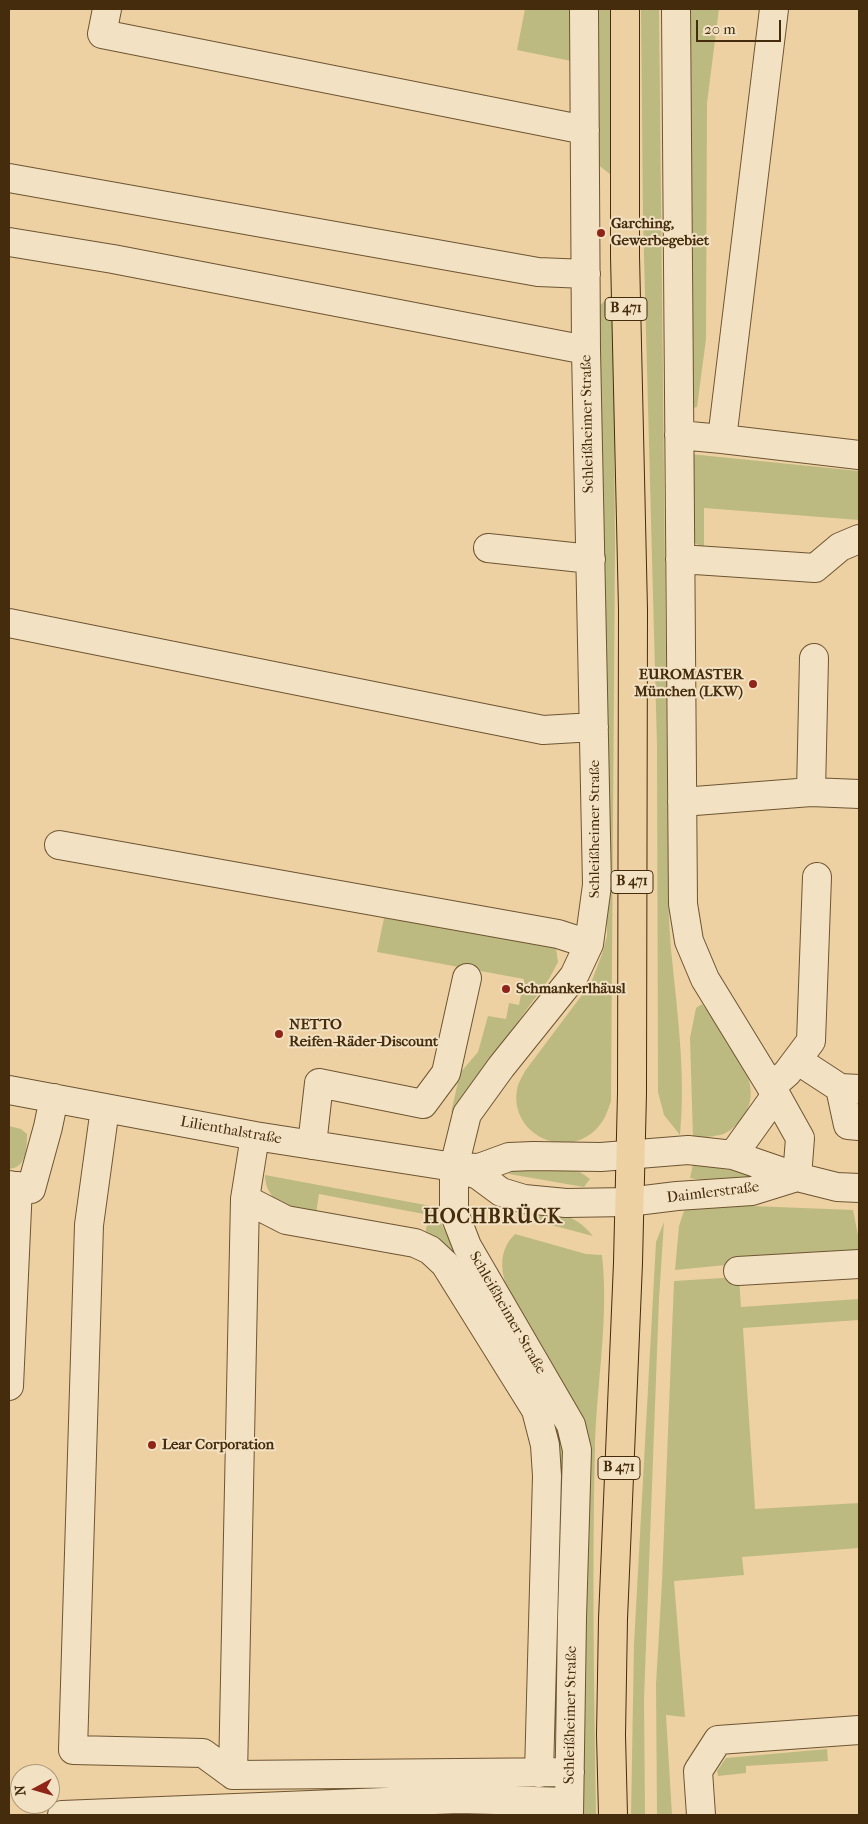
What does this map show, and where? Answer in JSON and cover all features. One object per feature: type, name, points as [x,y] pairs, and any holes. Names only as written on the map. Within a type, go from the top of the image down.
[{"type":"main road","name":"B 471","points":[[613,1815],[611,1734],[613,1629],[628,1249],[632,1093],[633,610],[625,256],[626,9]]},
{"type":"street","points":[[107,9],[102,34],[585,130]]},
{"type":"street","name":"Schleißheimer Straße","points":[[569,1809],[577,1450],[571,1425],[467,1246],[454,1215],[454,1167],[467,1114],[501,1067],[574,976],[589,944],[597,885],[586,350],[584,9]]},
{"type":"street","points":[[676,9],[683,904],[689,941],[705,980],[800,1138],[797,1177]]},
{"type":"street","points":[[722,439],[774,9]]},
{"type":"street","points":[[9,178],[538,272],[586,274]]},
{"type":"street","points":[[9,242],[113,259],[586,350]]},
{"type":"street","points":[[679,435],[859,455]]},
{"type":"street","points":[[680,559],[815,568],[840,547],[859,539]]},
{"type":"street","points":[[488,548],[591,558]]},
{"type":"street","points":[[9,623],[543,730],[594,727]]},
{"type":"street","points":[[811,792],[814,658]]},
{"type":"street","points":[[682,802],[811,792],[859,794]]},
{"type":"street","points":[[59,846],[558,934],[589,944]]},
{"type":"street","points":[[733,1155],[773,1091],[811,1041],[817,877]]},
{"type":"street","points":[[312,1145],[319,1083],[423,1104],[446,1073],[467,978]]},
{"type":"street","points":[[797,1060],[849,1089],[848,1125],[859,1126]]},
{"type":"street","name":"Lilienthalstraße","points":[[9,1090],[255,1136],[454,1167],[479,1168],[510,1157],[601,1157],[630,1155]]},
{"type":"street","points":[[9,1386],[13,1186],[30,1189],[48,1127],[54,1098]]},
{"type":"street","points":[[105,1108],[89,1225],[73,1750],[203,1753],[232,1775],[570,1772]]},
{"type":"street","points":[[232,1775],[245,1198],[255,1136]]},
{"type":"street","name":"Daimlerstraße","points":[[630,1155],[688,1150],[733,1155],[797,1177],[837,1187],[859,1188]]},
{"type":"street","name":"Lilienthalstraße","points":[[454,1167],[478,1175],[501,1192],[524,1199],[566,1203],[628,1202]]},
{"type":"street","name":"Daimlerstraße","points":[[628,1202],[677,1196],[752,1191],[797,1177]]},
{"type":"street","points":[[245,1198],[286,1220],[415,1243],[430,1250],[446,1264],[536,1410],[545,1445],[547,1476],[539,1773]]},
{"type":"street","points":[[738,1271],[859,1264]]},
{"type":"street","points":[[701,1815],[698,1771],[718,1740],[859,1730]]},
{"type":"street","points":[[62,1815],[459,1800],[507,1808],[569,1809]]},
{"type":"shaded area","points":[[525,9],[571,9],[571,61],[517,50]]},
{"type":"shaded area","points":[[598,9],[611,9],[610,174],[597,164]]},
{"type":"shaded area","points":[[641,9],[659,9],[668,899],[681,1065],[682,1112],[680,1135],[664,1115],[658,1092],[657,746],[643,219]]},
{"type":"shaded area","points":[[689,9],[719,9],[707,103],[706,339],[697,407],[689,409]]},
{"type":"shaded area","points":[[613,294],[615,544],[611,1101],[599,1126],[586,1137],[571,1142],[556,1142],[542,1138],[529,1129],[521,1117],[516,1102],[518,1085],[525,1071],[591,983],[607,936],[599,306]]},
{"type":"shaded area","points":[[690,454],[859,471],[859,520],[704,508],[704,548],[691,541]]},
{"type":"shaded area","points":[[384,918],[544,939],[556,948],[558,962],[549,979],[451,1113],[460,1073],[478,1052],[488,1016],[506,1019],[509,1003],[519,1005],[524,979],[377,952]]},
{"type":"shaded area","points":[[702,1004],[740,1057],[751,1088],[750,1102],[744,1116],[733,1128],[717,1136],[693,1138],[690,1038],[696,1008]]},
{"type":"shaded area","points":[[9,1126],[21,1129],[27,1134],[27,1146],[24,1157],[19,1165],[9,1169]]},
{"type":"shaded area","points":[[693,1164],[755,1174],[752,1178],[702,1180],[690,1178]]},
{"type":"shaded area","points":[[550,1168],[580,1172],[590,1179],[584,1187],[509,1174],[511,1169]]},
{"type":"shaded area","points":[[265,1175],[431,1206],[555,1424],[562,1446],[564,1466],[554,1700],[555,1449],[514,1359],[447,1246],[425,1235],[429,1215],[319,1194],[316,1214],[298,1210],[275,1199],[266,1185]]},
{"type":"shaded area","points":[[726,1205],[853,1210],[859,1240],[859,1252],[675,1270],[679,1226],[684,1211],[702,1206]]},
{"type":"shaded area","points":[[553,1213],[576,1220],[593,1236],[532,1220],[541,1215]]},
{"type":"shaded area","points":[[664,1222],[659,1299],[644,1699],[645,1815],[631,1815],[634,1644],[656,1242]]},
{"type":"shaded area","points":[[515,1234],[586,1254],[602,1255],[604,1302],[596,1420],[594,1490],[596,1815],[579,1815],[589,1454],[506,1286],[502,1262],[503,1255],[509,1241]]},
{"type":"shaded area","points":[[739,1277],[741,1307],[859,1299],[859,1320],[743,1328],[755,1509],[859,1503],[859,1548],[742,1557],[744,1575],[674,1581],[685,1717],[666,1715],[672,1815],[657,1815],[656,1684],[674,1281]]},
{"type":"shaded area","points":[[827,1749],[828,1761],[746,1766],[746,1773],[718,1776],[717,1771],[726,1758]]},
{"type":"place","name":"Garching, Gewerbegebiet","points":[[601,233]]},
{"type":"place","name":"EUROMASTER München (LKW)","points":[[753,684]]},
{"type":"place","name":"Schmankerlhäusl","points":[[506,989]]},
{"type":"place","name":"NETTO Reifen-Räder-Discount","points":[[279,1034]]},
{"type":"place","name":"Lear Corporation","points":[[152,1445]]},
{"type":"district","name":"HOCHBRÜCK","points":[[493,1218]]}]
